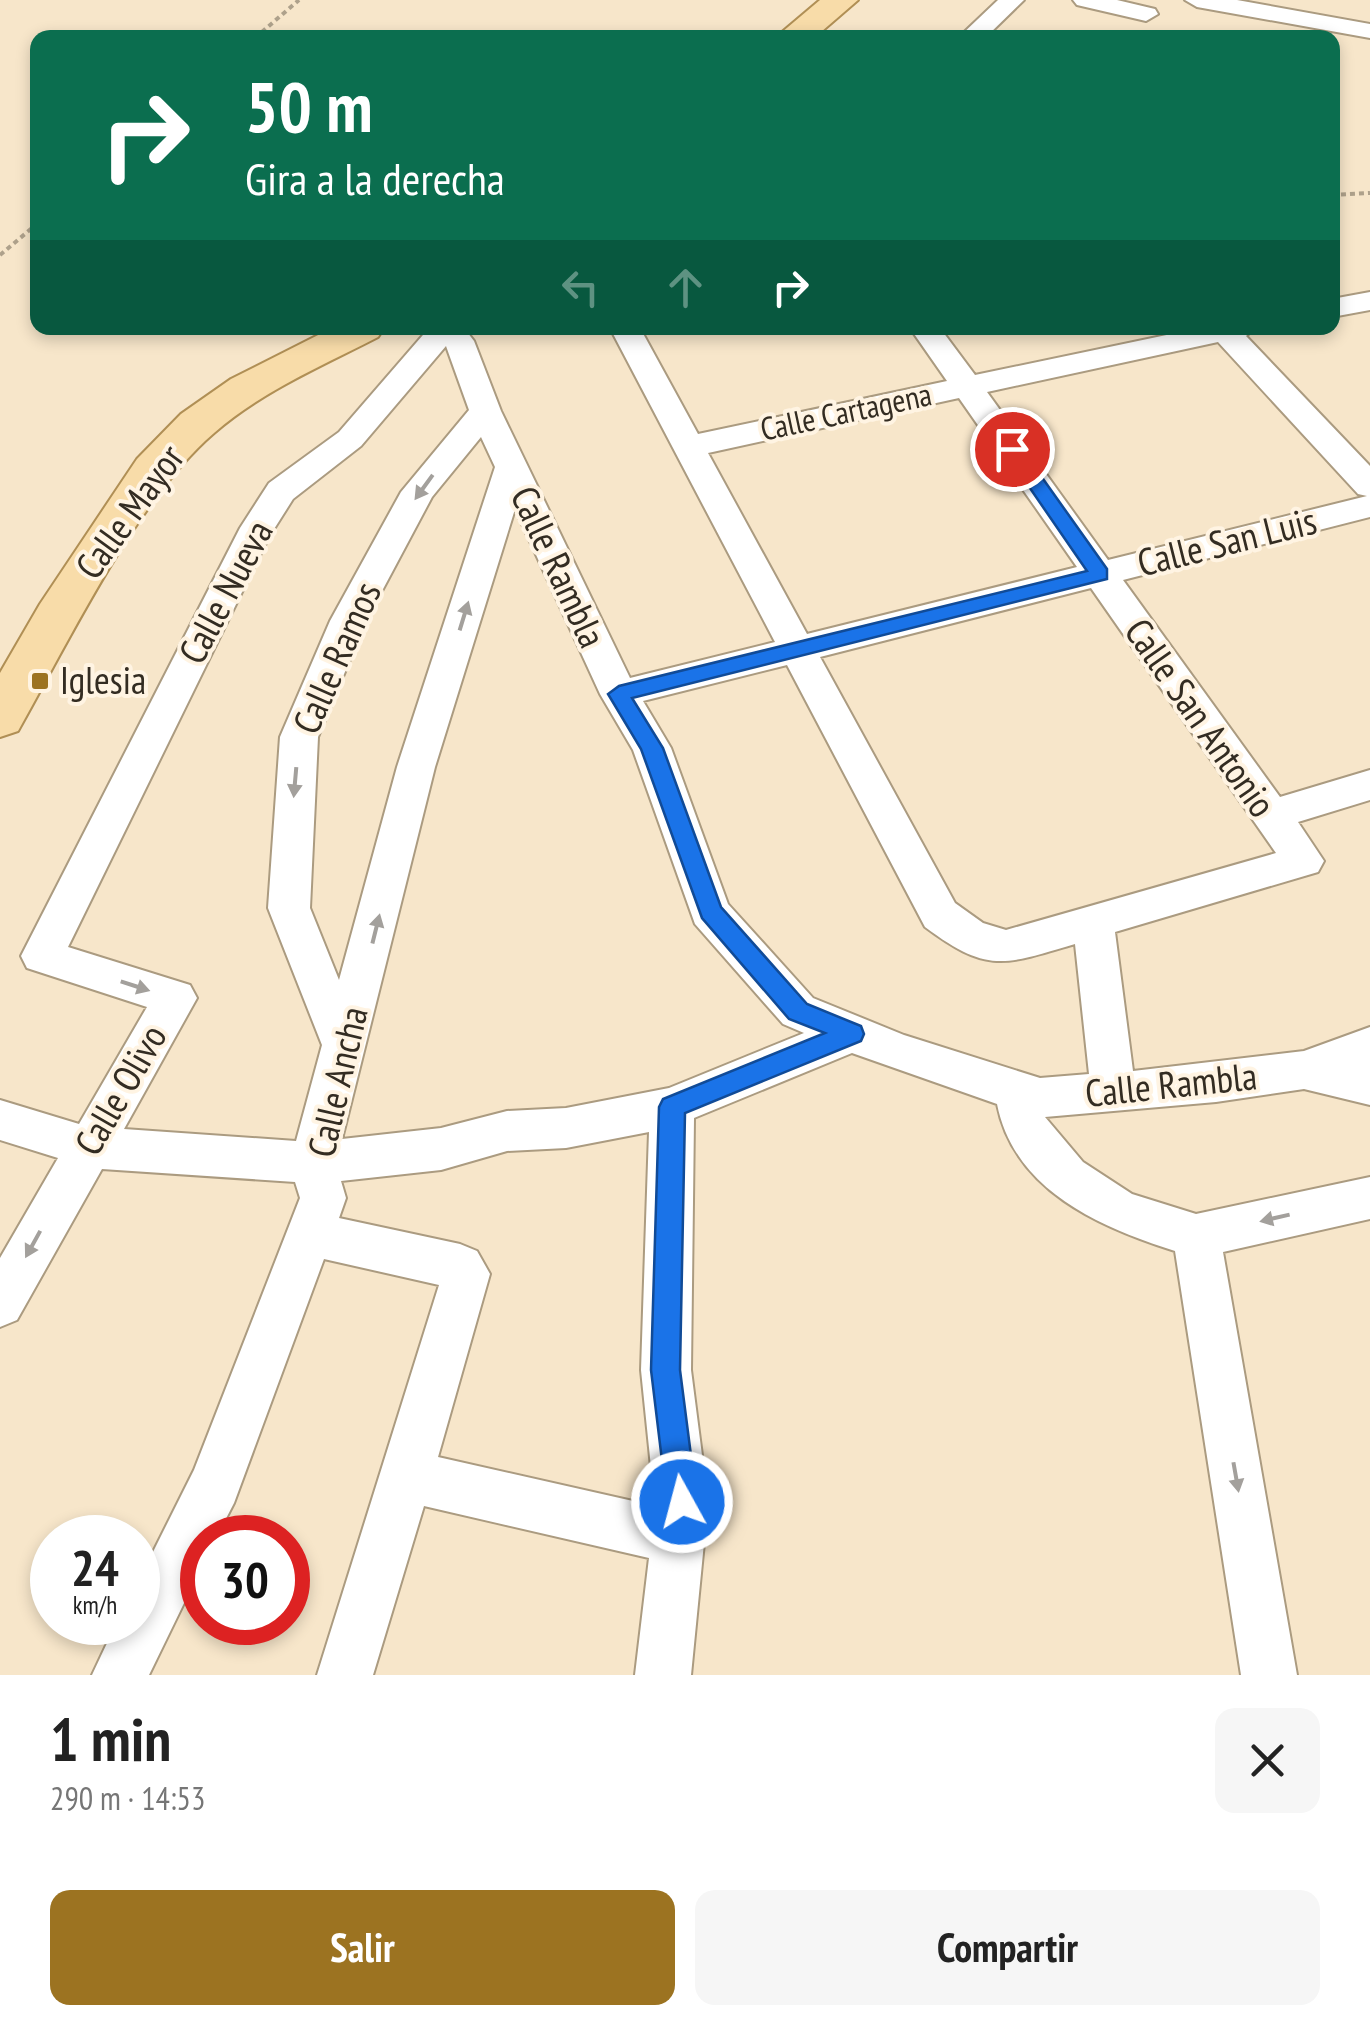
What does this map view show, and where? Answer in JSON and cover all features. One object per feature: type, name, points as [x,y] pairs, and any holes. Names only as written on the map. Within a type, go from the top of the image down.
[{"type":"main road","points":[[802,30],[841,0]]},
{"type":"main road","name":"Calle Mayor","points":[[0,718],[57,616],[153,468],[198,424],[246,388],[349,335]]},
{"type":"street","points":[[979,30],[1012,0]]},
{"type":"street","points":[[1086,0],[1151,7]]},
{"type":"street","points":[[1197,0],[1370,31]]},
{"type":"street","points":[[1129,30],[1151,7]]},
{"type":"street","points":[[1340,306],[1370,300]]},
{"type":"street","name":"Calle Nueva","points":[[42,956],[252,536],[281,492],[350,439],[440,335]]},
{"type":"street","name":"Calle Rambla","points":[[453,335],[619,694],[652,748],[710,912],[798,1011],[852,1034],[1040,1098],[1304,1070],[1370,1046]]},
{"type":"street","points":[[629,335],[940,915],[970,937],[1006,946],[1094,921],[1112,1093]]},
{"type":"street","name":"Calle San Antonio","points":[[930,335],[1268,816],[1304,861],[1094,921]]},
{"type":"street","name":"Calle Cartagena","points":[[688,446],[1202,335]]},
{"type":"street","points":[[1234,335],[1370,486]]},
{"type":"street","name":"Calle Ramos","points":[[348,1036],[289,908],[299,738],[348,622],[418,492],[485,411]]},
{"type":"street","name":"Calle Ancha","points":[[120,1675],[215,1484],[322,1198],[314,1162],[416,768],[511,467]]},
{"type":"street","name":"Calle San Luis","points":[[619,694],[1370,506]]},
{"type":"street","points":[[1268,816],[1370,785]]},
{"type":"street","name":"Calle Olivo","points":[[0,1304],[174,998],[42,956]]},
{"type":"street","points":[[0,1120],[87,1147],[314,1162],[441,1149],[508,1130],[566,1128],[672,1107],[852,1034]]},
{"type":"street","points":[[1304,1070],[1370,1086]]},
{"type":"street","points":[[1017,1090],[1024,1130],[1068,1177],[1118,1212],[1196,1236],[1370,1198]]},
{"type":"street","points":[[662,1675],[682,1502],[666,1370],[672,1107]]},
{"type":"street","points":[[308,1234],[460,1267],[466,1274],[345,1675]]},
{"type":"street","points":[[1196,1236],[1269,1675]]},
{"type":"street","points":[[407,1476],[678,1538]]},
{"type":"path","points":[[265,30],[300,0]]},
{"type":"path","points":[[1340,195],[1370,193]]},
{"type":"path","points":[[0,255],[30,230]]},
{"type":"place","name":"Iglesia","points":[[40,681]]},
{"type":"route","points":[[682,1502],[666,1370],[672,1107],[852,1034],[798,1011],[710,912],[652,748],[619,694],[1100,574],[1012,449]]}]
